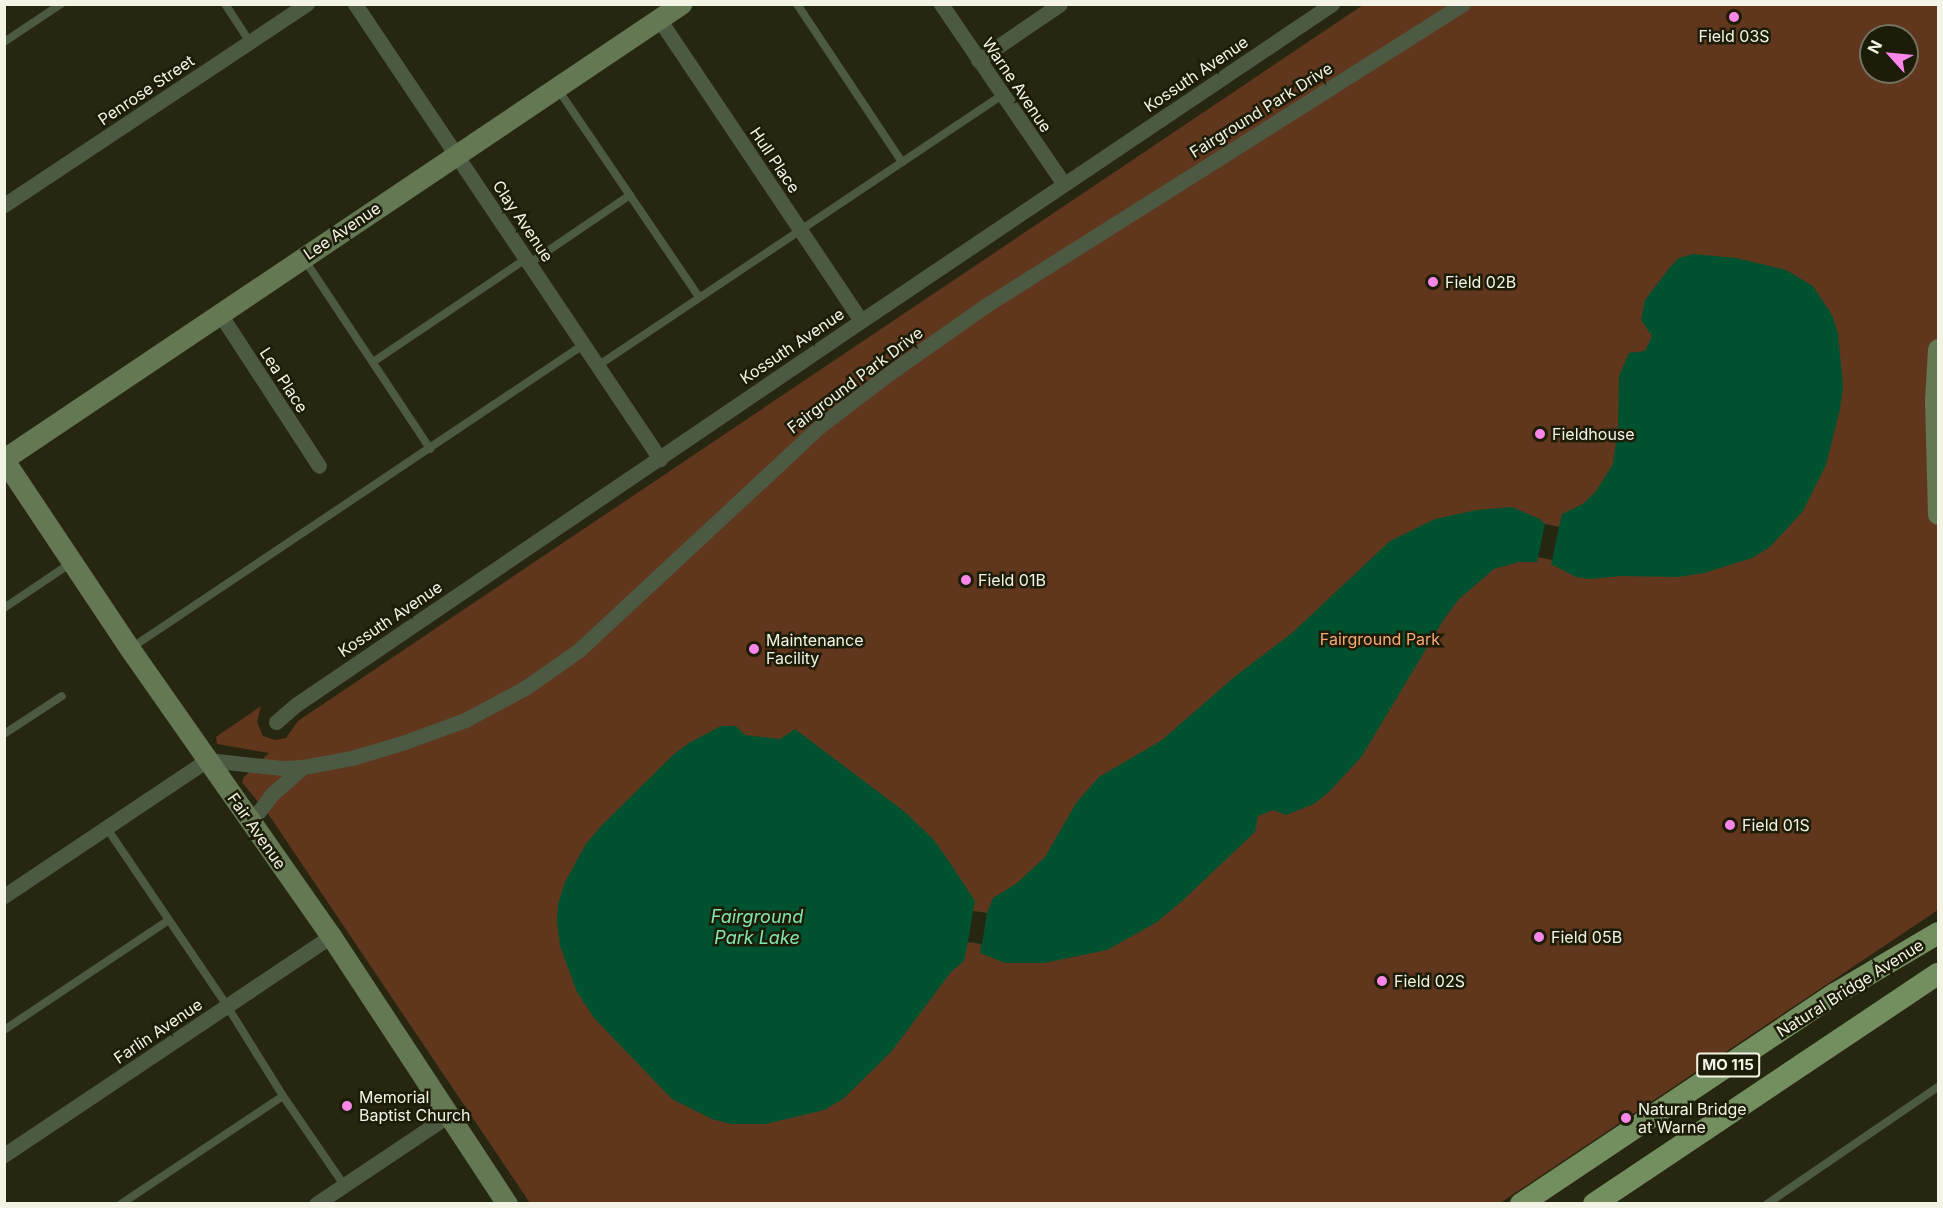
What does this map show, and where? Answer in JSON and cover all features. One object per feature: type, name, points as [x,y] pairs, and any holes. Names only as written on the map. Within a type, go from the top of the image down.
[{"type":"main road","name":"Natural Bridge Avenue","points":[[1521,1203],[1835,994],[1938,933]]},
{"type":"main road","name":"MO 115","points":[[1609,1199],[1938,974]]},
{"type":"street","name":"Penrose Street","points":[[4,205],[307,4]]},
{"type":"street","name":"Clay Avenue","points":[[355,4],[660,459]]},
{"type":"street","name":"Lee Avenue","points":[[4,459],[681,4]]},
{"type":"street","name":"Warne Avenue","points":[[942,4],[1064,184]]},
{"type":"street","points":[[978,60],[1060,4]]},
{"type":"street","name":"Kossuth Avenue","points":[[276,722],[297,704],[1332,4]]},
{"type":"street","name":"Fairground Park Drive","points":[[207,760],[264,767],[303,767],[405,742],[465,720],[525,688],[579,650],[820,426],[891,372],[995,299],[1463,4]]},
{"type":"street","name":"Hull Place","points":[[659,19],[861,321]]},
{"type":"street","name":"Lea Place","points":[[220,314],[319,466]]},
{"type":"street","points":[[1938,349],[1935,411],[1938,514]]},
{"type":"street","name":"Fair Avenue","points":[[4,459],[130,649],[331,936],[507,1203]]},
{"type":"street","points":[[4,896],[207,760]]},
{"type":"street","points":[[251,822],[272,794],[303,767]]},
{"type":"street","name":"Farlin Avenue","points":[[4,1155],[331,936]]},
{"type":"street","points":[[316,1203],[449,1115]]},
{"type":"lane","points":[[4,42],[61,4]]},
{"type":"lane","points":[[225,4],[250,42]]},
{"type":"lane","points":[[797,4],[902,162]]},
{"type":"lane","points":[[556,86],[699,297]]},
{"type":"lane","points":[[598,365],[1002,95]]},
{"type":"lane","points":[[373,362],[630,195]]},
{"type":"lane","points":[[303,258],[430,449]]},
{"type":"lane","points":[[130,649],[583,345]]},
{"type":"lane","points":[[4,608],[72,562]]},
{"type":"lane","points":[[4,734],[62,696]]},
{"type":"lane","points":[[106,827],[344,1185]]},
{"type":"lane","points":[[4,1030],[169,920]]},
{"type":"lane","points":[[1767,1203],[1938,1086]]},
{"type":"lane","points":[[121,1203],[283,1096]]},
{"type":"green space","name":"Fairground Park","points":[[1363,5],[1938,5],[1938,910],[1500,1203],[530,1203],[271,818],[242,782],[244,777],[269,753],[217,744],[216,737],[261,706],[257,722],[263,736],[275,740],[286,738],[298,721]]},
{"type":"water","name":"Fairground Park Lake","points":[[1693,254],[1736,258],[1786,270],[1813,286],[1832,315],[1838,333],[1843,386],[1840,409],[1826,465],[1803,511],[1770,547],[1752,558],[1704,573],[1678,577],[1620,576],[1591,579],[1576,577],[1551,564],[1552,559],[1538,557],[1537,562],[1519,562],[1494,569],[1459,599],[1444,619],[1362,756],[1329,792],[1314,804],[1286,815],[1273,810],[1258,816],[1255,832],[1181,902],[1157,922],[1107,950],[1044,963],[1005,963],[980,953],[981,944],[968,942],[964,961],[951,972],[891,1052],[843,1099],[824,1110],[766,1124],[731,1124],[712,1119],[672,1099],[594,1018],[577,992],[560,946],[557,921],[558,904],[565,882],[586,844],[600,827],[673,755],[689,743],[721,726],[736,726],[745,735],[780,739],[795,729],[905,812],[934,840],[948,860],[975,901],[973,911],[987,913],[993,898],[1017,883],[1045,857],[1076,803],[1099,777],[1162,740],[1233,678],[1292,633],[1390,541],[1435,519],[1477,510],[1512,507],[1540,519],[1545,524],[1559,527],[1562,514],[1583,504],[1596,491],[1613,464],[1618,427],[1619,376],[1629,353],[1645,351],[1652,336],[1641,320],[1645,300],[1679,258]]},
{"type":"pier","points":[[1545,524],[1559,527],[1552,560],[1538,557]]},
{"type":"pier","points":[[973,911],[987,913],[982,944],[968,942]]},
{"type":"place","name":"Field 03S","points":[[1734,17]]},
{"type":"place","name":"Field 02B","points":[[1433,282]]},
{"type":"place","name":"Fieldhouse","points":[[1540,434]]},
{"type":"place","name":"Field 01B","points":[[966,580]]},
{"type":"place","name":"Maintenance Facility","points":[[754,649]]},
{"type":"place","name":"Field 01S","points":[[1730,825]]},
{"type":"place","name":"Field 05B","points":[[1539,937]]},
{"type":"place","name":"Field 02S","points":[[1382,981]]},
{"type":"place","name":"Memorial Baptist Church","points":[[347,1106]]},
{"type":"place","name":"Natural Bridge at Warne","points":[[1626,1118]]}]
